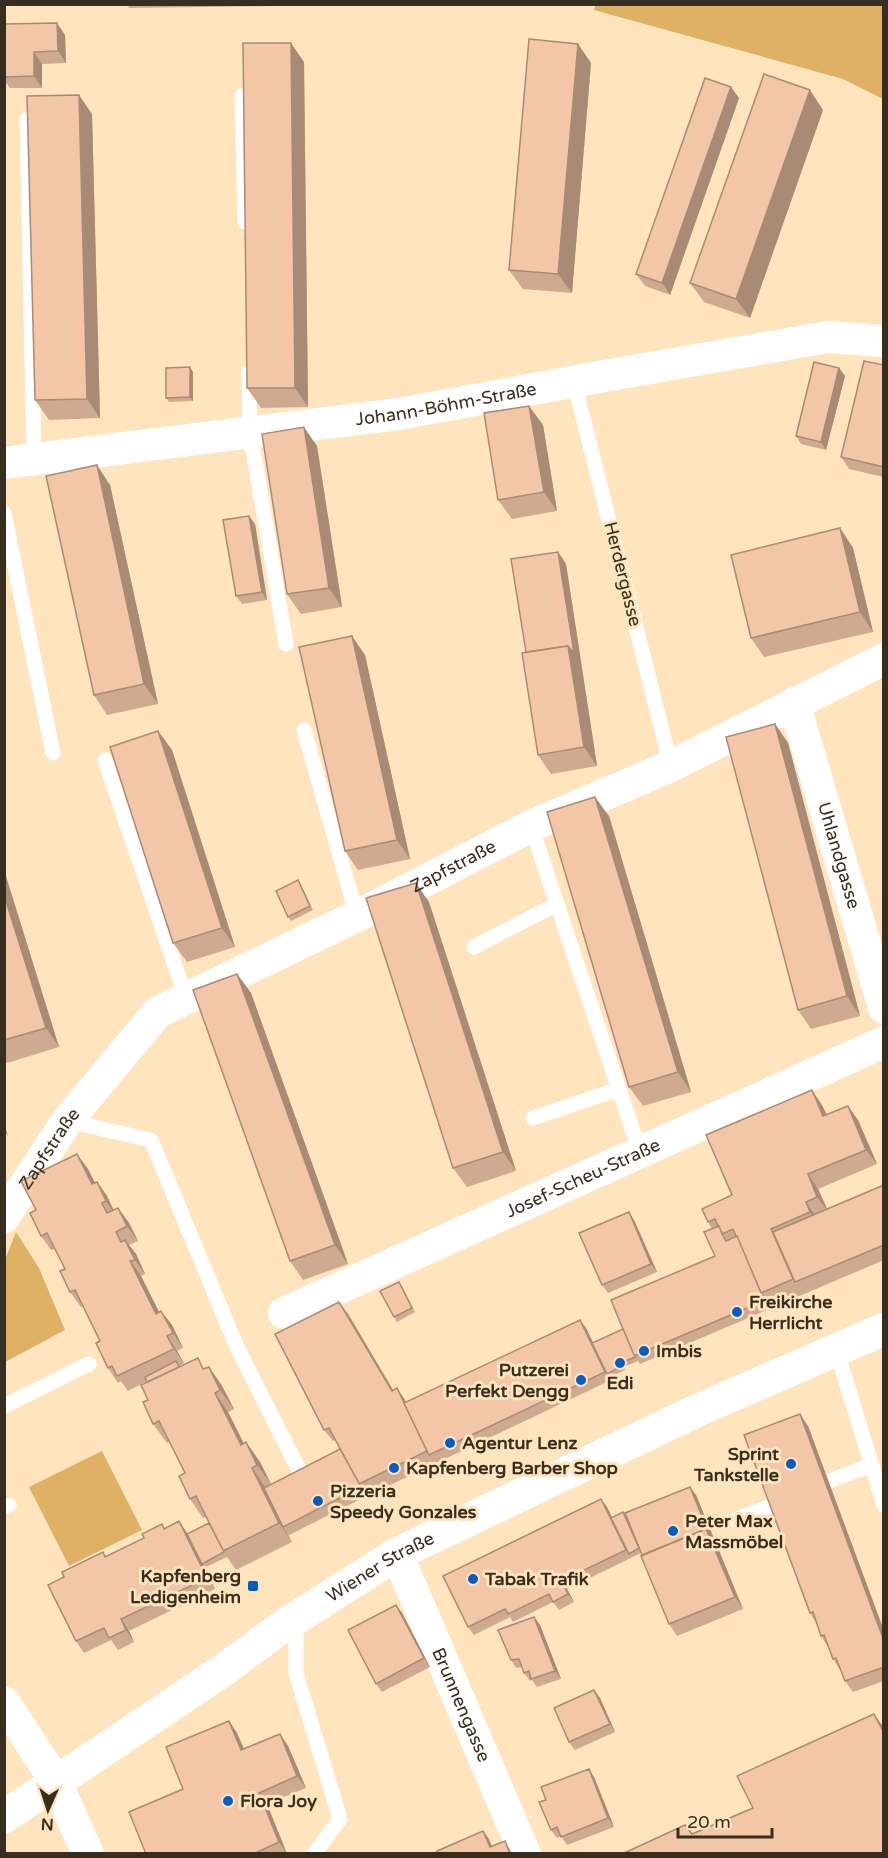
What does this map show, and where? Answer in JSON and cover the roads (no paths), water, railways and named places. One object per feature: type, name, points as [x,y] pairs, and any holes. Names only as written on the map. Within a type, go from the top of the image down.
[{"type":"main road","name":"Wiener Straße","points":[[4,1817],[225,1670],[296,1618],[397,1554],[696,1411],[884,1329]]},
{"type":"street","name":"Johann-Böhm-Straße","points":[[19,461],[399,414],[828,337],[884,340]]},
{"type":"street","name":"Zapfstraße","points":[[4,1217],[67,1121],[158,1012],[357,916],[531,826],[671,766],[884,659]]},
{"type":"street","name":"Uhlandgasse","points":[[794,703],[884,1008]]},
{"type":"street","name":"Josef-Scheu-Straße","points":[[284,1313],[884,1042]]},
{"type":"street","name":"Brunnengasse","points":[[397,1554],[525,1854]]},
{"type":"street","points":[[4,1702],[56,1782],[88,1854]]},
{"type":"lane","points":[[242,96],[246,240]]},
{"type":"lane","points":[[19,461],[27,120]]},
{"type":"lane","points":[[248,360],[250,432],[286,644]]},
{"type":"lane","name":"Herdergasse","points":[[574,382],[671,766]]},
{"type":"lane","points":[[4,513],[53,753]]},
{"type":"lane","points":[[304,730],[357,916]]},
{"type":"lane","points":[[105,760],[186,998]]},
{"type":"lane","points":[[531,826],[640,1152]]},
{"type":"lane","points":[[474,947],[558,904]]},
{"type":"lane","points":[[533,1118],[619,1089]]},
{"type":"lane","points":[[67,1121],[152,1140],[237,1347],[299,1470]]},
{"type":"lane","points":[[836,1349],[884,1505]]},
{"type":"lane","points":[[4,1406],[88,1364]]},
{"type":"lane","points":[[829,1482],[872,1465]]},
{"type":"lane","points":[[735,1520],[774,1505]]},
{"type":"lane","points":[[296,1618],[296,1673],[340,1819],[315,1854]]},
{"type":"place","name":"Freikirche Herrlicht","points":[[737,1312]]},
{"type":"place","name":"Imbis","points":[[644,1351]]},
{"type":"place","name":"Edi","points":[[620,1363]]},
{"type":"place","name":"Putzerei Perfekt Dengg","points":[[581,1380]]},
{"type":"place","name":"Agentur Lenz","points":[[450,1443]]},
{"type":"place","name":"Sprint Tankstelle","points":[[791,1464]]},
{"type":"place","name":"Kapfenberg Barber Shop","points":[[394,1468]]},
{"type":"place","name":"Pizzeria Speedy Gonzales","points":[[318,1501]]},
{"type":"place","name":"Peter Max Massmöbel","points":[[673,1531]]},
{"type":"place","name":"Tabak Trafik","points":[[473,1579]]},
{"type":"place","name":"Kapfenberg Ledigenheim","points":[[253,1586]]},
{"type":"place","name":"Flora Joy","points":[[228,1801]]}]
